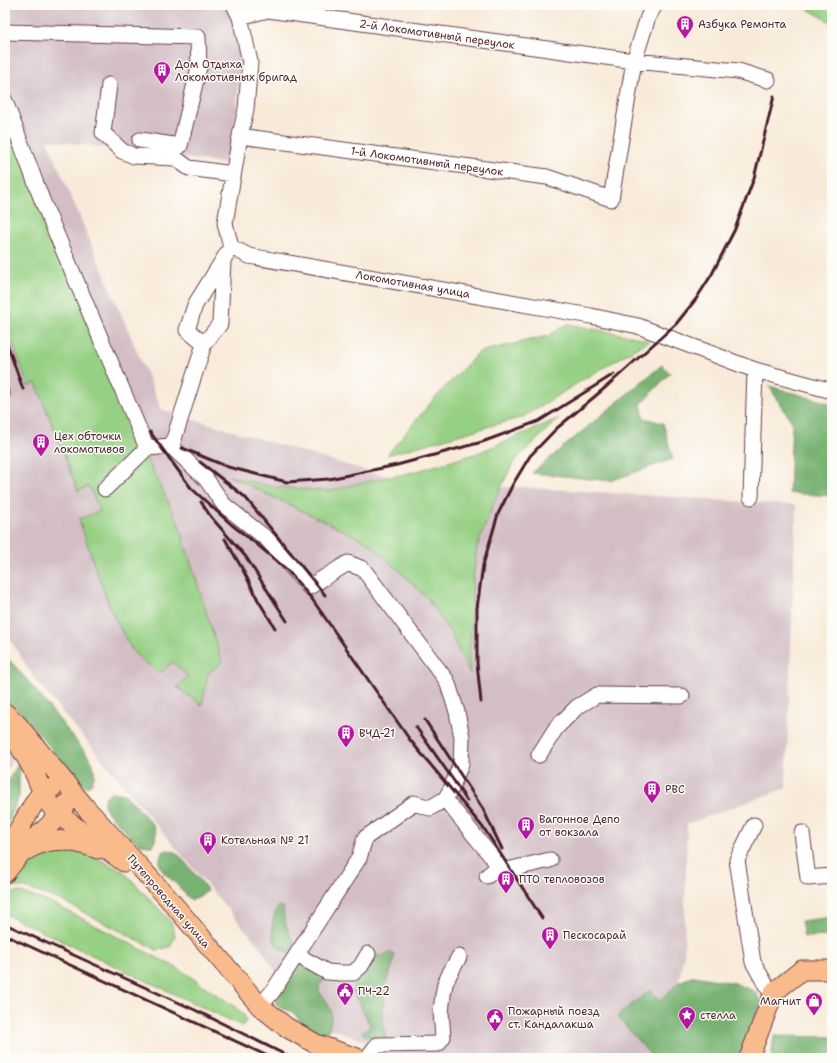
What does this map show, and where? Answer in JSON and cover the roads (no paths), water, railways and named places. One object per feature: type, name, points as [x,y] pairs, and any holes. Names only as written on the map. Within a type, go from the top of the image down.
[{"type":"main road","points":[[5,713],[17,724],[62,784],[67,799],[65,807],[59,814],[30,842],[13,853]]},
{"type":"main road","points":[[5,720],[31,766],[45,799],[52,808],[128,865],[167,897]]},
{"type":"main road","points":[[5,873],[13,853],[18,830],[30,796],[31,766]]},
{"type":"main road","points":[[18,830],[36,800],[42,793],[62,784]]},
{"type":"main road","name":"Путепроводная улица","points":[[62,784],[167,897],[260,1006],[286,1027],[316,1044],[357,1058]]},
{"type":"main road","points":[[13,853],[37,844],[59,840],[80,843],[101,850],[128,865]]},
{"type":"main road","points":[[749,1058],[774,992],[802,970],[832,970]]},
{"type":"street","points":[[634,61],[648,17],[655,5]]},
{"type":"street","name":"2-й Локомотивный переулок","points":[[237,11],[268,10],[634,61],[738,71],[768,80]]},
{"type":"street","points":[[204,344],[187,330],[196,305],[231,247],[225,223],[246,109],[250,62],[237,11]]},
{"type":"street","points":[[5,32],[198,37],[199,67],[180,146],[140,140]]},
{"type":"street","name":"1-й Локомотивный переулок","points":[[240,136],[547,177],[611,200],[634,61]]},
{"type":"street","points":[[108,85],[103,133],[122,151],[134,156],[175,158],[189,168],[234,174]]},
{"type":"street","points":[[5,101],[42,200],[147,448]]},
{"type":"street","name":"Локомотивная улица","points":[[231,247],[249,256],[591,316],[638,326],[755,370],[832,391]]},
{"type":"street","points":[[171,446],[204,344],[220,324],[223,261]]},
{"type":"street","points":[[751,497],[755,370]]},
{"type":"street","points":[[105,489],[147,448],[171,446],[206,479],[224,505],[267,539],[309,587],[348,563],[363,568],[447,681],[457,712],[462,737],[461,764],[445,799],[430,808],[414,802],[365,838],[359,858],[273,991],[260,1006]]},
{"type":"street","points":[[539,755],[556,728],[577,707],[597,695],[682,696]]},
{"type":"street","points":[[445,799],[499,866],[507,870],[550,860]]},
{"type":"street","points":[[754,825],[737,860],[752,962],[767,987]]},
{"type":"street","points":[[802,834],[808,878],[832,876]]},
{"type":"street","points":[[487,876],[499,866]]},
{"type":"street","points":[[297,955],[327,972],[340,973],[353,972],[361,966],[368,954]]},
{"type":"street","points":[[367,1058],[377,1045],[438,1044],[443,1037],[441,1012],[445,984],[459,957]]},
{"type":"railway","points":[[481,702],[477,663],[477,608],[483,565],[498,514],[513,484],[530,456],[556,429],[606,387],[676,324],[696,299],[712,274],[735,229],[754,178],[774,96]]},
{"type":"railway","points":[[5,338],[23,389]]},
{"type":"railway","points":[[182,448],[228,467],[287,482],[329,479],[397,465],[482,442],[539,421],[614,374]]},
{"type":"railway","points":[[5,383],[9,395]]},
{"type":"railway","points":[[150,432],[191,488],[232,525],[287,570],[312,599],[410,740],[485,830],[542,918]]},
{"type":"railway","points":[[200,462],[245,497],[325,595]]},
{"type":"railway","points":[[201,502],[211,517],[246,557],[287,621]]},
{"type":"railway","points":[[225,539],[275,628]]},
{"type":"railway","points":[[425,720],[483,809],[502,849]]},
{"type":"railway","points":[[416,727],[467,801]]},
{"type":"railway","points":[[5,924],[195,1010],[292,1058]]},
{"type":"railway","points":[[5,935],[272,1058]]},
{"type":"place","name":"Азбука Ремонта","points":[[685,39]]},
{"type":"place","name":"Дом Отдыха Локомотивных бригад","points":[[162,85]]},
{"type":"place","name":"Цех обточки локомотивов","points":[[41,457]]},
{"type":"place","name":"ВЧД-21","points":[[346,748]]},
{"type":"place","name":"РВС","points":[[652,804]]},
{"type":"place","name":"Вагонное Депо от вокзала","points":[[526,840]]},
{"type":"place","name":"Котельная № 21","points":[[208,855]]},
{"type":"place","name":"ПТО тепловозов","points":[[506,894]]},
{"type":"place","name":"Пескосарай","points":[[550,950]]},
{"type":"place","name":"ПЧ-22","points":[[345,1006]]},
{"type":"place","name":"Магнит","points":[[814,1016]]},
{"type":"place","name":"стелла","points":[[687,1030]]},
{"type":"place","name":"Пожарный поезд ст. Кандалакша","points":[[495,1032]]}]
